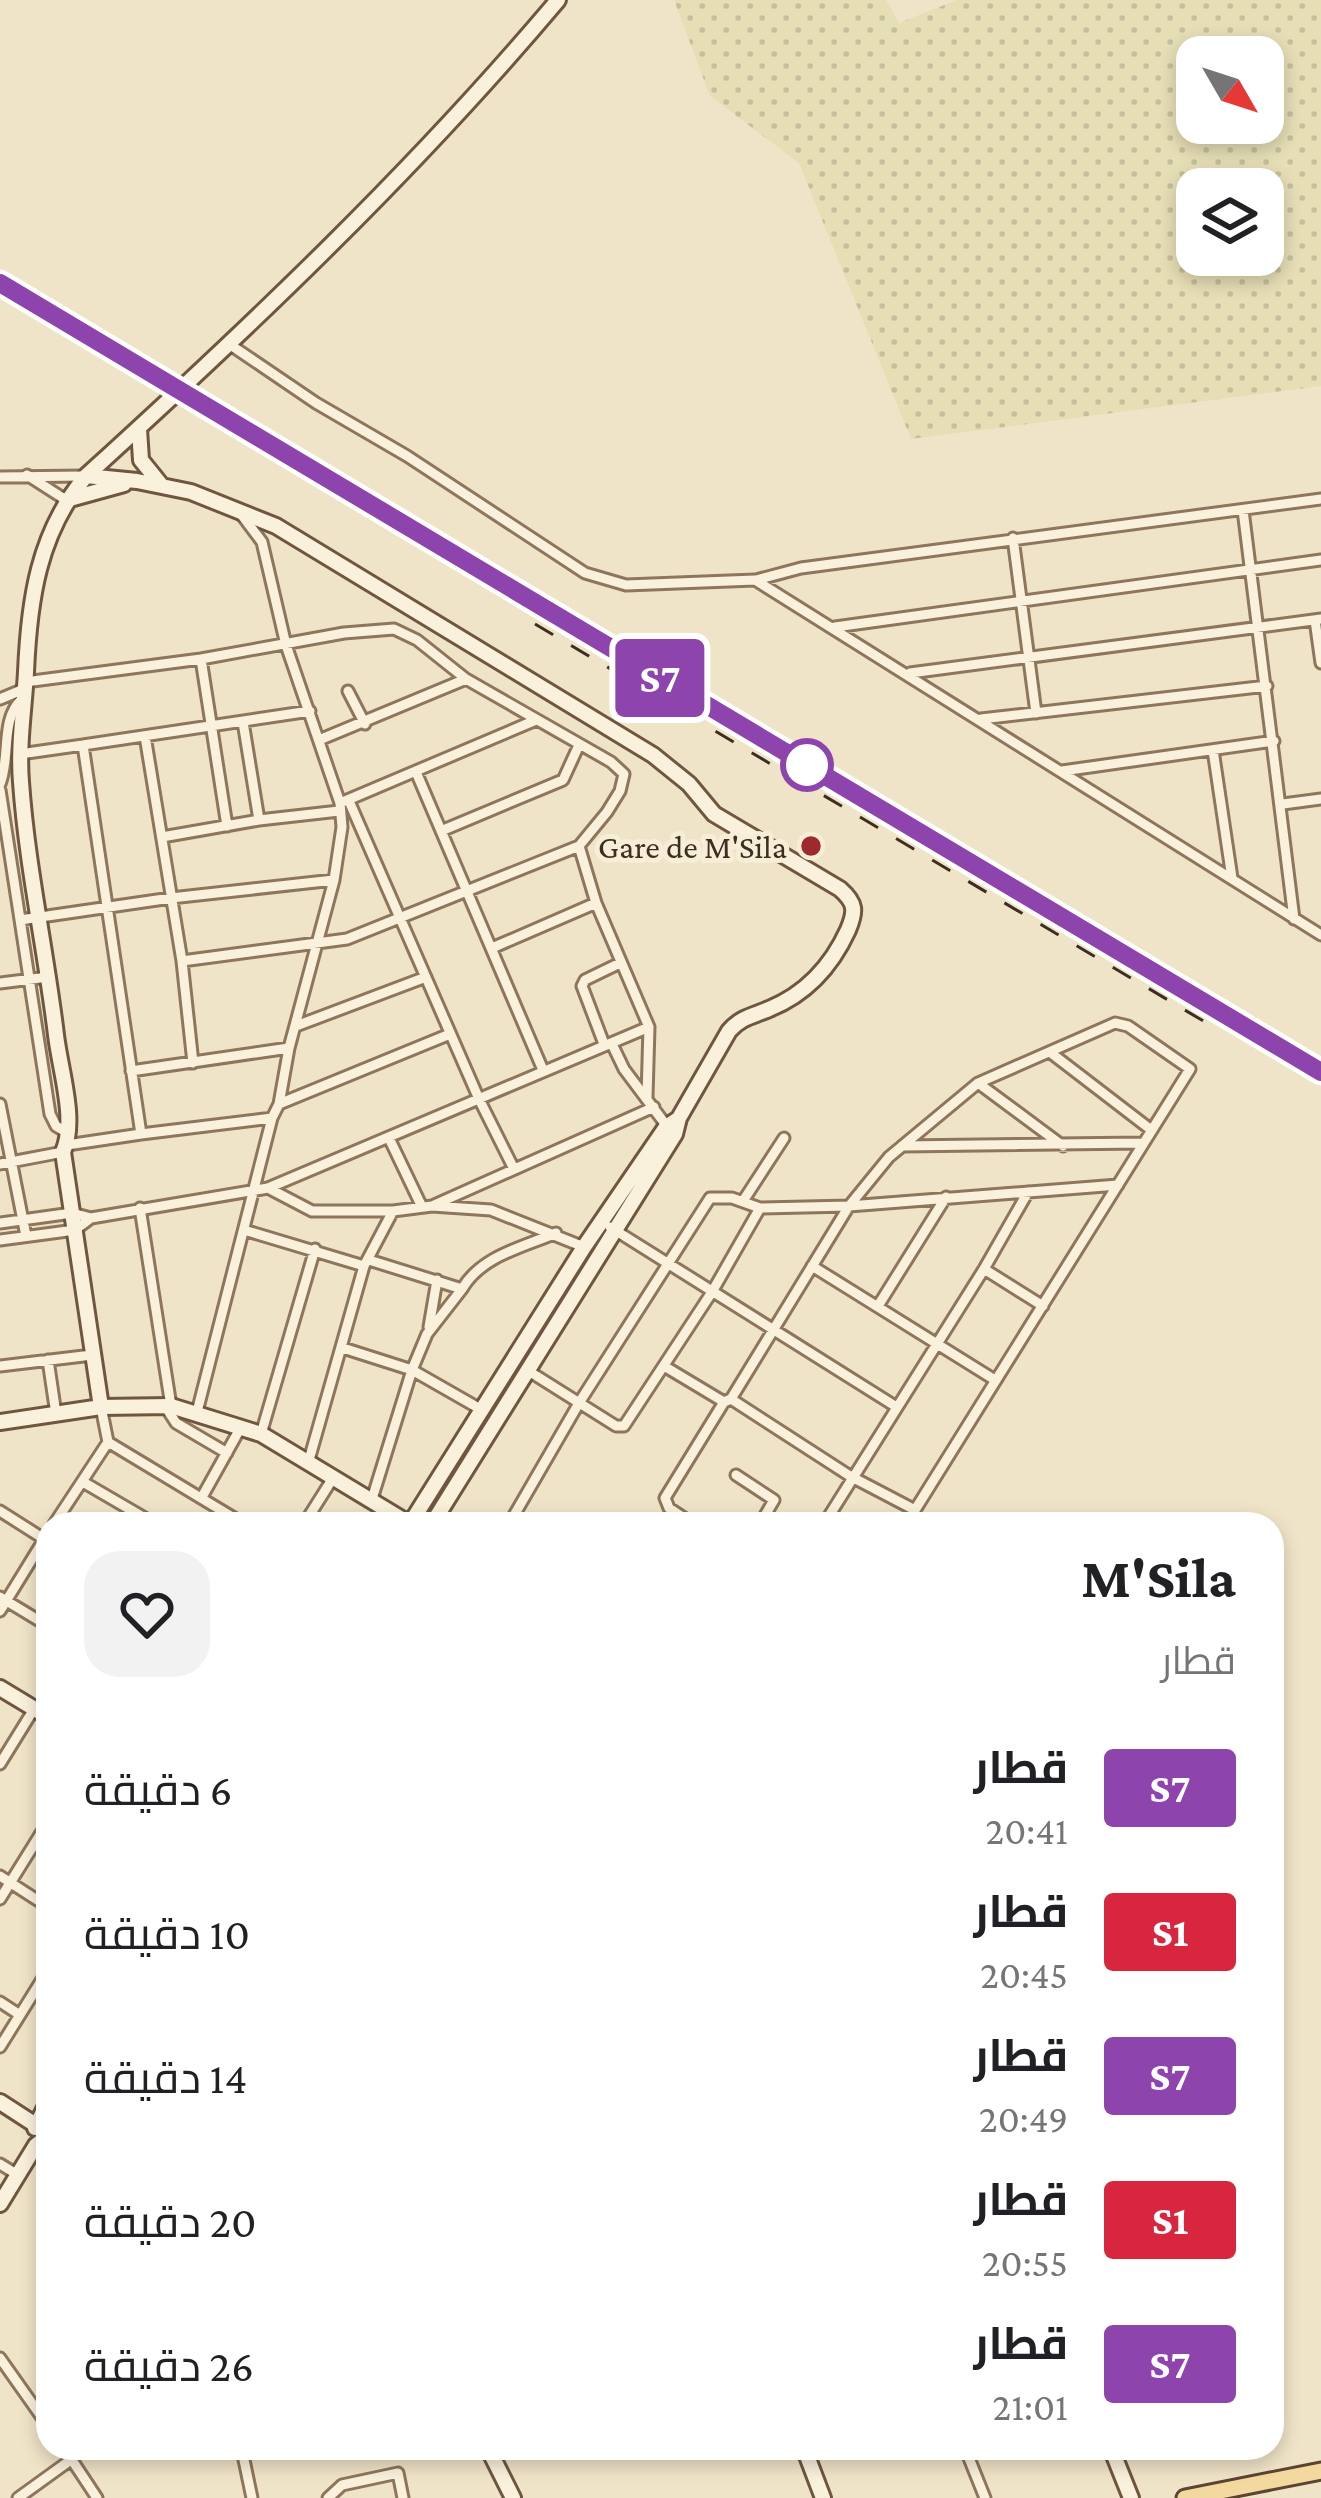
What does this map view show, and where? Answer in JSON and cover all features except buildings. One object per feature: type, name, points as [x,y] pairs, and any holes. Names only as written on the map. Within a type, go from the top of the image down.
[{"type":"main road","points":[[100,1407],[21,782],[31,604],[46,540],[66,500],[86,476],[232,346],[435,142],[558,0]]},
{"type":"main road","points":[[139,429],[141,460],[162,486]]},
{"type":"main road","points":[[86,476],[191,491],[276,526],[653,755],[689,784],[714,814],[840,889],[854,905],[844,938],[816,980],[769,1009],[737,1021],[607,1226],[528,1370],[439,1512]]},
{"type":"main road","points":[[66,500],[137,481]]},
{"type":"main road","points":[[417,1512],[584,1247],[607,1226]]},
{"type":"main road","points":[[0,1422],[100,1407],[168,1406],[197,1412],[260,1434],[392,1512]]},
{"type":"main road","points":[[0,1688],[36,1710]]},
{"type":"main road","points":[[0,2102],[36,2126]]},
{"type":"main road","points":[[0,2204],[36,2149]]},
{"type":"main road","points":[[494,2460],[513,2498]]},
{"type":"main road","points":[[809,2460],[824,2498]]},
{"type":"main road","points":[[1116,2460],[1131,2498]]},
{"type":"main road","points":[[1185,2498],[1321,2471]]},
{"type":"street","points":[[232,346],[585,573],[626,585],[755,580],[801,568],[1013,538],[1321,500]]},
{"type":"street","points":[[27,475],[66,500]]},
{"type":"street","points":[[0,477],[86,476]]},
{"type":"street","points":[[237,509],[262,542],[286,645],[343,805],[401,918],[514,1168]]},
{"type":"street","points":[[1243,510],[1294,919]]},
{"type":"street","points":[[262,542],[276,526]]},
{"type":"street","points":[[1013,538],[1036,713]]},
{"type":"street","points":[[835,627],[1321,560]]},
{"type":"street","points":[[755,580],[1321,935]]},
{"type":"street","points":[[907,674],[1318,619],[1321,663]]},
{"type":"street","points":[[0,699],[24,690],[344,633],[394,629],[417,640],[466,679],[624,774],[608,812],[578,846],[347,939],[182,961]]},
{"type":"street","points":[[201,659],[227,826]]},
{"type":"street","points":[[319,740],[466,679]]},
{"type":"street","points":[[981,719],[1267,686]]},
{"type":"street","points":[[24,690],[6,721],[0,787],[50,1114],[66,1143]]},
{"type":"street","points":[[348,692],[365,724]]},
{"type":"street","points":[[20,754],[310,711]]},
{"type":"street","points":[[162,837],[343,805],[536,720]]},
{"type":"street","points":[[243,722],[259,820]]},
{"type":"street","points":[[145,736],[182,961],[193,1063]]},
{"type":"street","points":[[1062,771],[1274,741]]},
{"type":"street","points":[[82,745],[141,1134]]},
{"type":"street","points":[[441,831],[563,780],[578,745]]},
{"type":"street","points":[[1213,750],[1232,878]]},
{"type":"street","points":[[416,772],[542,1070]]},
{"type":"street","points":[[0,787],[21,782]]},
{"type":"street","points":[[1282,804],[1321,800]]},
{"type":"street","points":[[197,1412],[320,944],[343,805]]},
{"type":"street","points":[[578,846],[596,903],[649,1027],[647,1097]]},
{"type":"street","points":[[20,920],[334,880]]},
{"type":"street","points":[[16,894],[35,893]]},
{"type":"street","points":[[492,948],[596,903]]},
{"type":"street","points":[[620,963],[581,986],[624,1069],[673,1126]]},
{"type":"street","points":[[0,983],[49,977]]},
{"type":"street","points":[[296,1027],[426,977]]},
{"type":"street","points":[[664,1366],[728,1400],[850,1476],[915,1510],[1150,1130],[1191,1073],[1188,1066],[1121,1023],[1108,1026],[978,1083],[901,1146],[871,1174],[849,1206],[728,1400],[665,1498],[675,1512]]},
{"type":"street","points":[[0,1223],[72,1214],[92,1218],[268,1188],[649,1027]]},
{"type":"street","points":[[279,1104],[450,1034]]},
{"type":"street","points":[[131,1071],[289,1048]]},
{"type":"street","points":[[1051,1053],[1150,1130]]},
{"type":"street","points":[[40,1060],[58,1057]]},
{"type":"street","points":[[978,1083],[1063,1146]]},
{"type":"street","points":[[0,1104],[5,1163],[26,1236]]},
{"type":"street","points":[[428,1207],[654,1107]]},
{"type":"street","points":[[5,1163],[66,1143],[272,1118]]},
{"type":"street","points":[[389,1138],[428,1207]]},
{"type":"street","points":[[743,1201],[784,1138]]},
{"type":"street","points":[[901,1146],[1142,1143]]},
{"type":"street","points":[[284,1179],[291,1201]]},
{"type":"street","points":[[516,1512],[579,1403],[710,1198],[760,1208],[849,1206],[1118,1186]]},
{"type":"street","points":[[268,1188],[312,1211],[491,1210],[584,1247]]},
{"type":"street","points":[[830,1512],[1028,1192]]},
{"type":"street","points":[[878,1306],[946,1197]]},
{"type":"street","points":[[140,1208],[168,1406],[176,1423],[227,1453]]},
{"type":"street","points":[[512,1361],[620,1428],[712,1292],[760,1208]]},
{"type":"street","points":[[309,1460],[367,1263],[393,1211]]},
{"type":"street","points":[[0,1240],[75,1230],[92,1218]]},
{"type":"street","points":[[607,1226],[895,1406]]},
{"type":"street","points":[[244,1230],[462,1289]]},
{"type":"street","points":[[372,1499],[428,1334],[471,1274],[556,1233]]},
{"type":"street","points":[[260,1434],[315,1249]]},
{"type":"street","points":[[812,1266],[995,1380]]},
{"type":"street","points":[[984,1269],[1042,1306]]},
{"type":"street","points":[[428,1334],[437,1280]]},
{"type":"street","points":[[344,1348],[412,1370],[497,1419]]},
{"type":"street","points":[[0,1366],[92,1355]]},
{"type":"street","points":[[48,1360],[56,1414]]},
{"type":"street","points":[[62,1512],[108,1442],[100,1407]]},
{"type":"street","points":[[202,1497],[241,1427]]},
{"type":"street","points":[[108,1442],[224,1512]]},
{"type":"street","points":[[736,1475],[774,1500],[767,1512]]},
{"type":"street","points":[[312,1512],[334,1477]]},
{"type":"street","points":[[83,1481],[135,1512]]},
{"type":"street","points":[[0,1511],[36,1531]]},
{"type":"street","points":[[36,1551],[2,1603],[36,1620]]},
{"type":"street","points":[[0,1765],[36,1719]]},
{"type":"street","points":[[0,1899],[5,1879],[36,1841]]},
{"type":"street","points":[[5,1879],[36,1899]]},
{"type":"street","points":[[0,2047],[36,1989]]},
{"type":"street","points":[[0,2002],[20,2014]]},
{"type":"street","points":[[0,2164],[18,2175]]},
{"type":"street","points":[[0,2358],[36,2409]]},
{"type":"street","points":[[19,2498],[71,2460]]},
{"type":"street","points":[[73,2460],[97,2498]]},
{"type":"street","points":[[244,2460],[252,2498]]},
{"type":"street","points":[[970,2460],[985,2498]]},
{"type":"street","points":[[328,2498],[341,2485],[398,2473],[403,2498]]},
{"type":"shaded area","points":[[674,0],[886,0],[899,23],[957,0],[1321,0],[1321,386],[911,439],[799,163],[710,96]]},
{"type":"railway","points":[[0,283],[1321,1072]]},
{"type":"railway","points":[[535,624],[1205,1022]]},
{"type":"train","name":"S7","points":[[0,283],[1321,1072]]},
{"type":"place","name":"Gare de M'Sila","points":[[811,846]]}]
